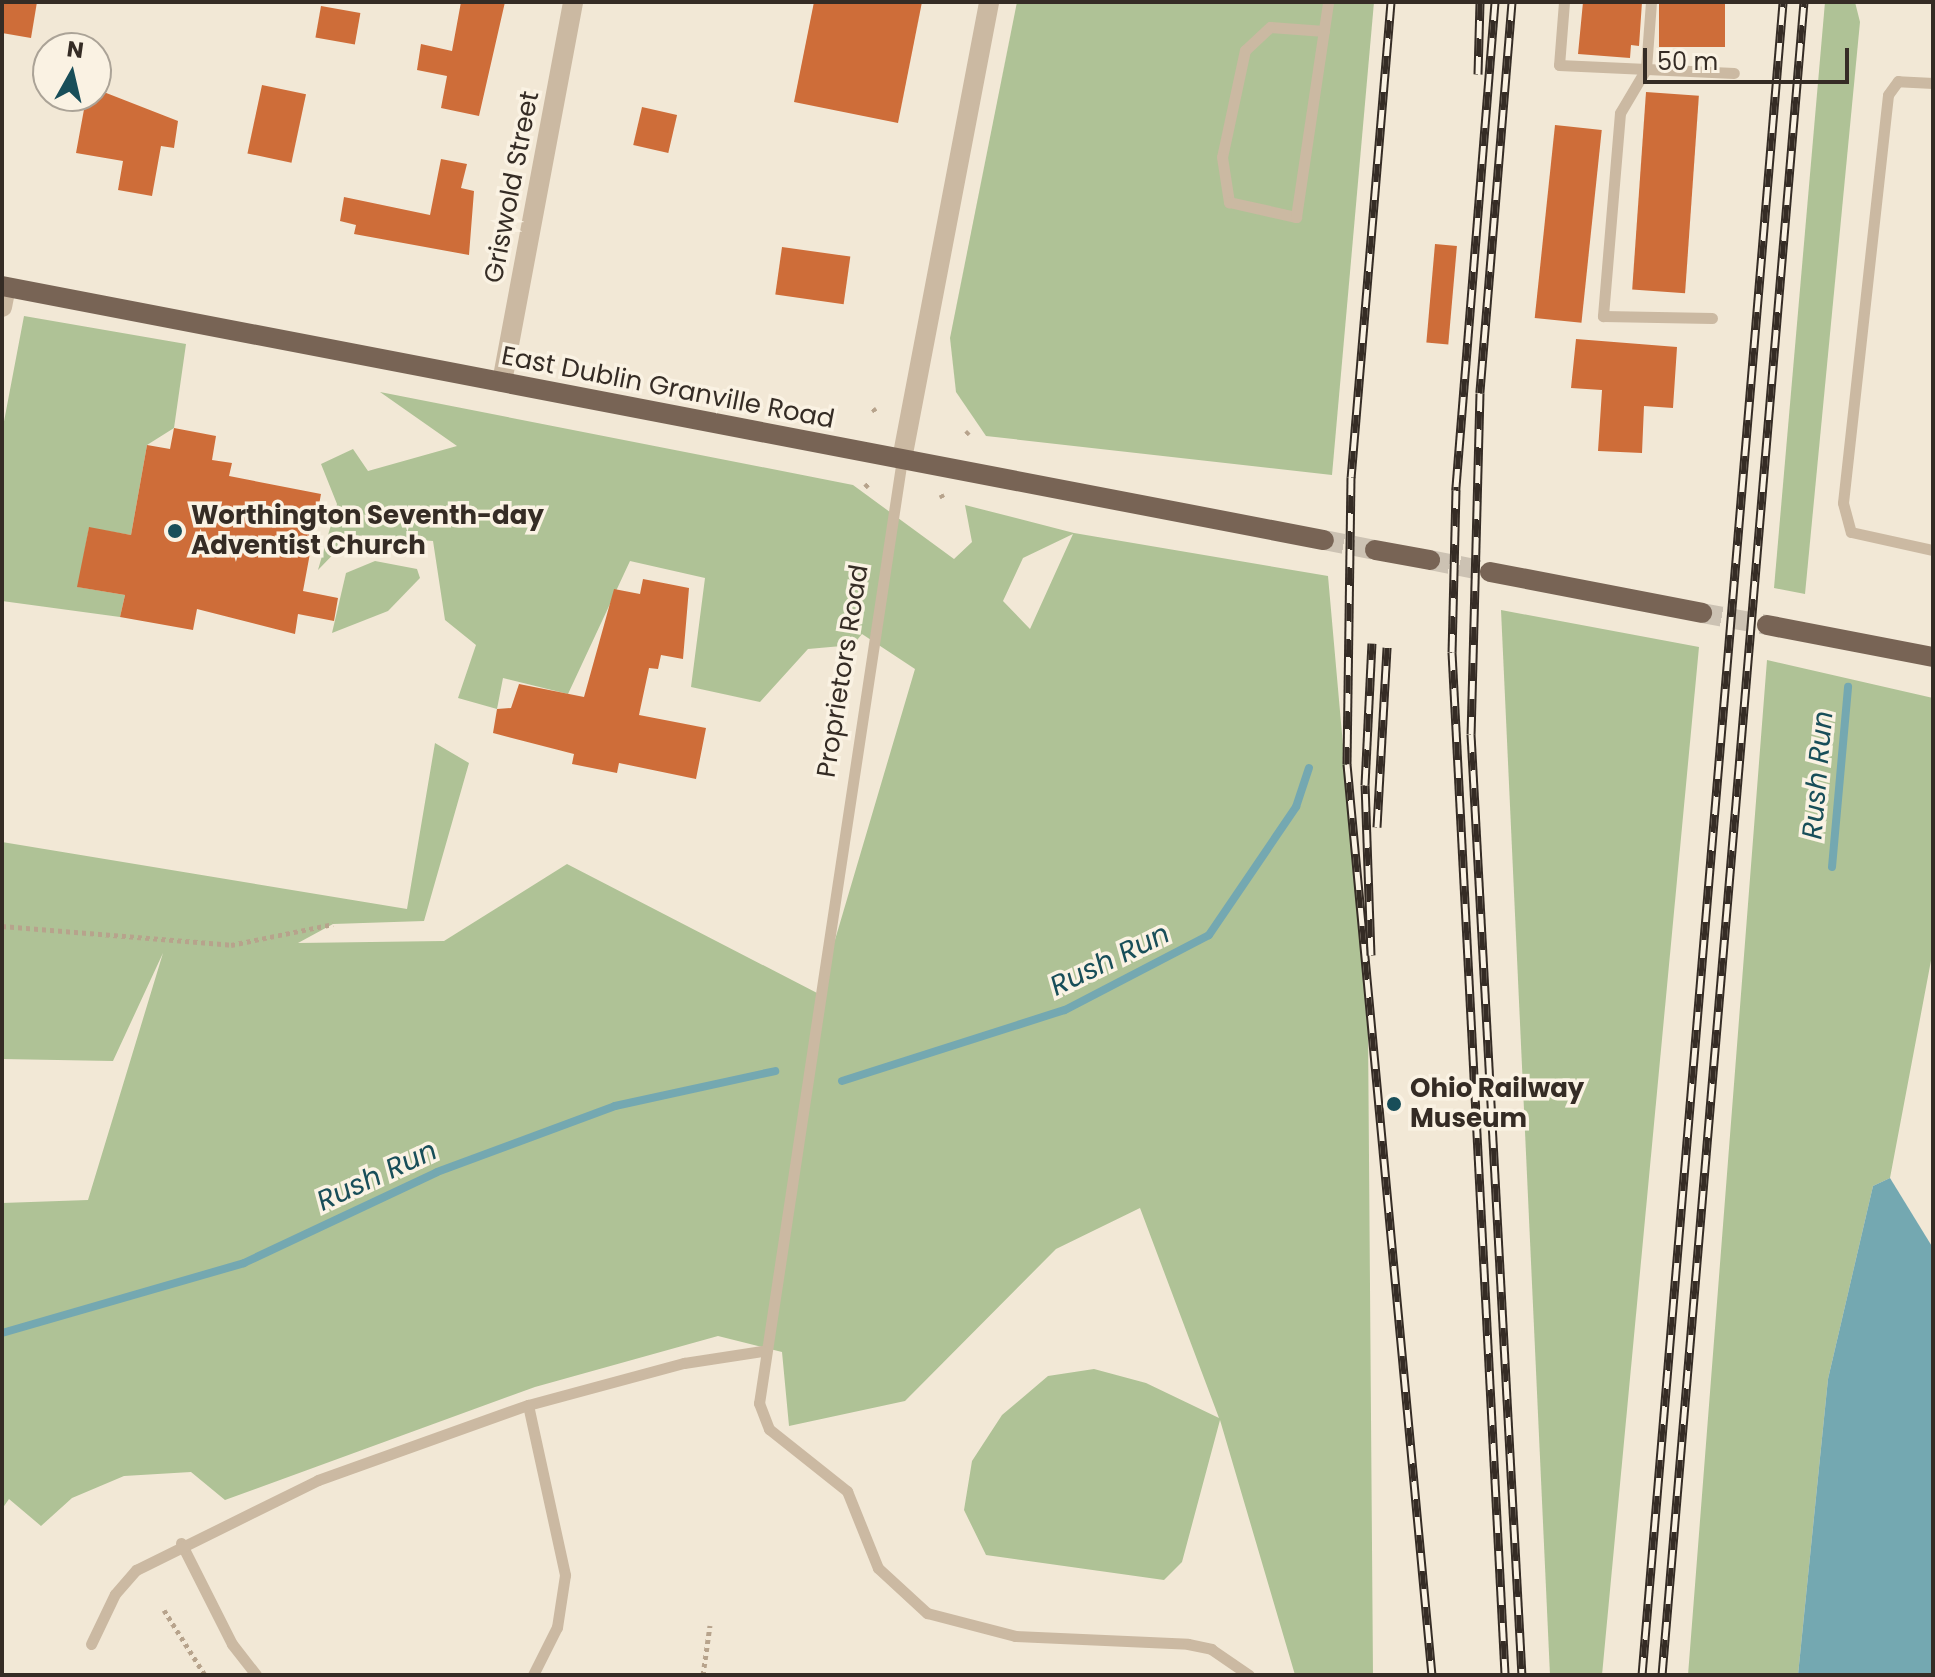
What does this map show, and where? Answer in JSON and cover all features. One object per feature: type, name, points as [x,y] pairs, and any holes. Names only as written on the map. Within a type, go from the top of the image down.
[{"type":"main road","name":"East Dublin Granville Road","points":[[3,293],[502,382],[1324,540]]},
{"type":"main road","points":[[1375,550],[1430,560]]},
{"type":"main road","points":[[1490,572],[1702,613]]},
{"type":"main road","points":[[1767,625],[1933,657]]},
{"type":"street","name":"Griswold Street","points":[[502,382],[573,2]]},
{"type":"street","name":"Proprietors Road","points":[[902,459],[989,2]]},
{"type":"lane","points":[[1324,31],[1270,27],[1245,50],[1222,157],[1229,202],[1296,217],[1324,31],[1328,2]]},
{"type":"lane","points":[[1564,2],[1559,65],[1734,73]]},
{"type":"lane","points":[[1651,2],[1646,69],[1620,113],[1603,316],[1712,318]]},
{"type":"lane","points":[[1933,83],[1898,81],[1888,95],[1843,503],[1851,532],[1933,550]]},
{"type":"lane","name":"Proprietors Road","points":[[902,459],[762,1351],[759,1403],[769,1429],[847,1491],[878,1568],[927,1613],[1015,1636],[1188,1644],[1211,1649],[1249,1675]]},
{"type":"lane","points":[[91,1644],[115,1594],[136,1570],[181,1543],[318,1480],[528,1405],[684,1363],[762,1351]]},
{"type":"lane","points":[[528,1405],[556,1506],[565,1575],[557,1627],[533,1675]]},
{"type":"lane","points":[[181,1543],[232,1644],[256,1675]]},
{"type":"path","points":[[2,926],[231,945],[333,924]]},
{"type":"path","points":[[164,1610],[205,1675]]},
{"type":"path","points":[[703,1675],[710,1625]]},
{"type":"green space","points":[[1017,2],[1374,2],[1332,475],[986,436],[956,392],[950,338]]},
{"type":"green space","points":[[1825,2],[1855,2],[1860,22],[1805,594],[1774,588]]},
{"type":"green space","points":[[24,316],[186,344],[174,428],[147,445],[131,535],[89,528],[78,587],[125,595],[120,617],[2,601],[2,432]]},
{"type":"green space","points":[[380,392],[853,485],[954,559],[972,542],[965,505],[1074,533],[1328,576],[1368,1027],[1373,1675],[1295,1675],[1220,1420],[1182,1562],[1164,1580],[986,1555],[964,1510],[972,1461],[1002,1415],[1048,1376],[1094,1369],[1146,1383],[1219,1418],[1140,1208],[1056,1249],[905,1401],[789,1426],[782,1352],[718,1336],[535,1387],[225,1500],[191,1472],[124,1476],[72,1498],[41,1526],[9,1499],[2,1509],[2,1203],[88,1200],[163,953],[113,1061],[2,1059],[2,842],[407,909],[435,743],[469,763],[424,921],[333,924],[298,943],[444,941],[567,864],[819,994],[915,669],[862,634],[853,645],[808,649],[760,702],[691,687],[705,578],[630,561],[568,694],[503,678],[497,709],[458,698],[476,645],[445,620],[433,541],[352,535],[318,570],[337,504],[321,464],[353,449],[368,471],[457,446]],"holes":[[[1073,534],[1030,629],[1003,601],[1023,558]]]},
{"type":"green space","points":[[375,561],[417,569],[420,578],[388,611],[332,633],[346,573]]},
{"type":"green space","points":[[1501,610],[1699,647],[1602,1675],[1550,1675]]},
{"type":"green space","points":[[1767,660],[1933,698],[1933,950],[1890,1178],[1873,1186],[1828,1379],[1798,1675],[1688,1675]]},
{"type":"water","points":[[1890,1178],[1933,1248],[1933,1675],[1798,1675],[1828,1379],[1873,1186]]},
{"type":"building","points":[[2,2],[37,2],[31,38],[2,33]]},
{"type":"building","points":[[461,2],[505,2],[479,116],[441,108],[447,76],[417,70],[421,44],[452,51]]},
{"type":"building","points":[[814,2],[922,2],[898,123],[794,102]]},
{"type":"building","points":[[1583,2],[1642,2],[1639,46],[1631,45],[1630,58],[1578,54]]},
{"type":"building","points":[[1659,2],[1725,2],[1725,47],[1659,47]]},
{"type":"building","points":[[321,6],[360,13],[355,44],[315,38]]},
{"type":"building","points":[[262,85],[306,94],[291,163],[247,153]]},
{"type":"building","points":[[1646,92],[1699,96],[1685,293],[1632,290]]},
{"type":"building","points":[[112,95],[178,121],[174,148],[161,146],[152,196],[118,190],[123,161],[76,153],[84,112],[112,112]]},
{"type":"building","points":[[642,107],[677,115],[668,153],[633,145]]},
{"type":"building","points":[[1555,125],[1602,130],[1581,323],[1535,318]]},
{"type":"building","points":[[441,159],[467,164],[461,188],[474,191],[469,255],[354,234],[356,225],[340,221],[344,197],[430,215]]},
{"type":"building","points":[[1435,244],[1457,246],[1448,345],[1426,343]]},
{"type":"building","points":[[782,247],[850,257],[844,304],[775,295]]},
{"type":"building","points":[[1576,339],[1677,347],[1673,408],[1644,406],[1642,453],[1598,451],[1602,390],[1571,388]]},
{"type":"building","name":"Worthington Seventh-day Adventist Church","points":[[174,428],[216,436],[212,460],[232,463],[229,476],[321,494],[303,591],[338,598],[334,621],[298,614],[295,634],[197,609],[193,630],[120,617],[125,595],[77,587],[89,527],[131,535],[147,445],[170,449]]},
{"type":"building","points":[[643,579],[689,588],[683,659],[661,655],[658,669],[649,668],[639,715],[706,728],[696,779],[619,763],[617,773],[572,764],[574,754],[493,733],[497,709],[511,708],[519,684],[584,697],[614,589],[640,594]]},
{"type":"waterway","name":"Rush Run","points":[[1832,867],[1848,687]]},
{"type":"waterway","name":"Rush Run","points":[[842,1081],[1065,1010],[1209,935],[1296,807],[1309,768]]},
{"type":"waterway","name":"Rush Run","points":[[2,1333],[244,1263],[437,1172],[615,1106],[775,1071]]},
{"type":"tunnel","points":[[1324,540],[1375,550]]},
{"type":"tunnel","points":[[1430,560],[1490,572]]},
{"type":"tunnel","points":[[1702,613],[1767,625]]},
{"type":"railway","points":[[1391,2],[1351,477],[1347,764],[1432,1675]]},
{"type":"railway","points":[[1478,74],[1480,2]]},
{"type":"railway","points":[[1495,2],[1456,490],[1452,652],[1505,1675]]},
{"type":"railway","points":[[1512,2],[1480,393],[1471,734],[1522,1675]]},
{"type":"railway","points":[[1642,1675],[1783,2]]},
{"type":"railway","points":[[1662,1675],[1804,2]]},
{"type":"railway","points":[[1371,955],[1365,785],[1372,643]]},
{"type":"railway","points":[[1377,827],[1387,647]]},
{"type":"place","name":"Worthington Seventh-day Adventist Church","points":[[175,531]]},
{"type":"place","name":"Ohio Railway Museum","points":[[1394,1104]]}]
